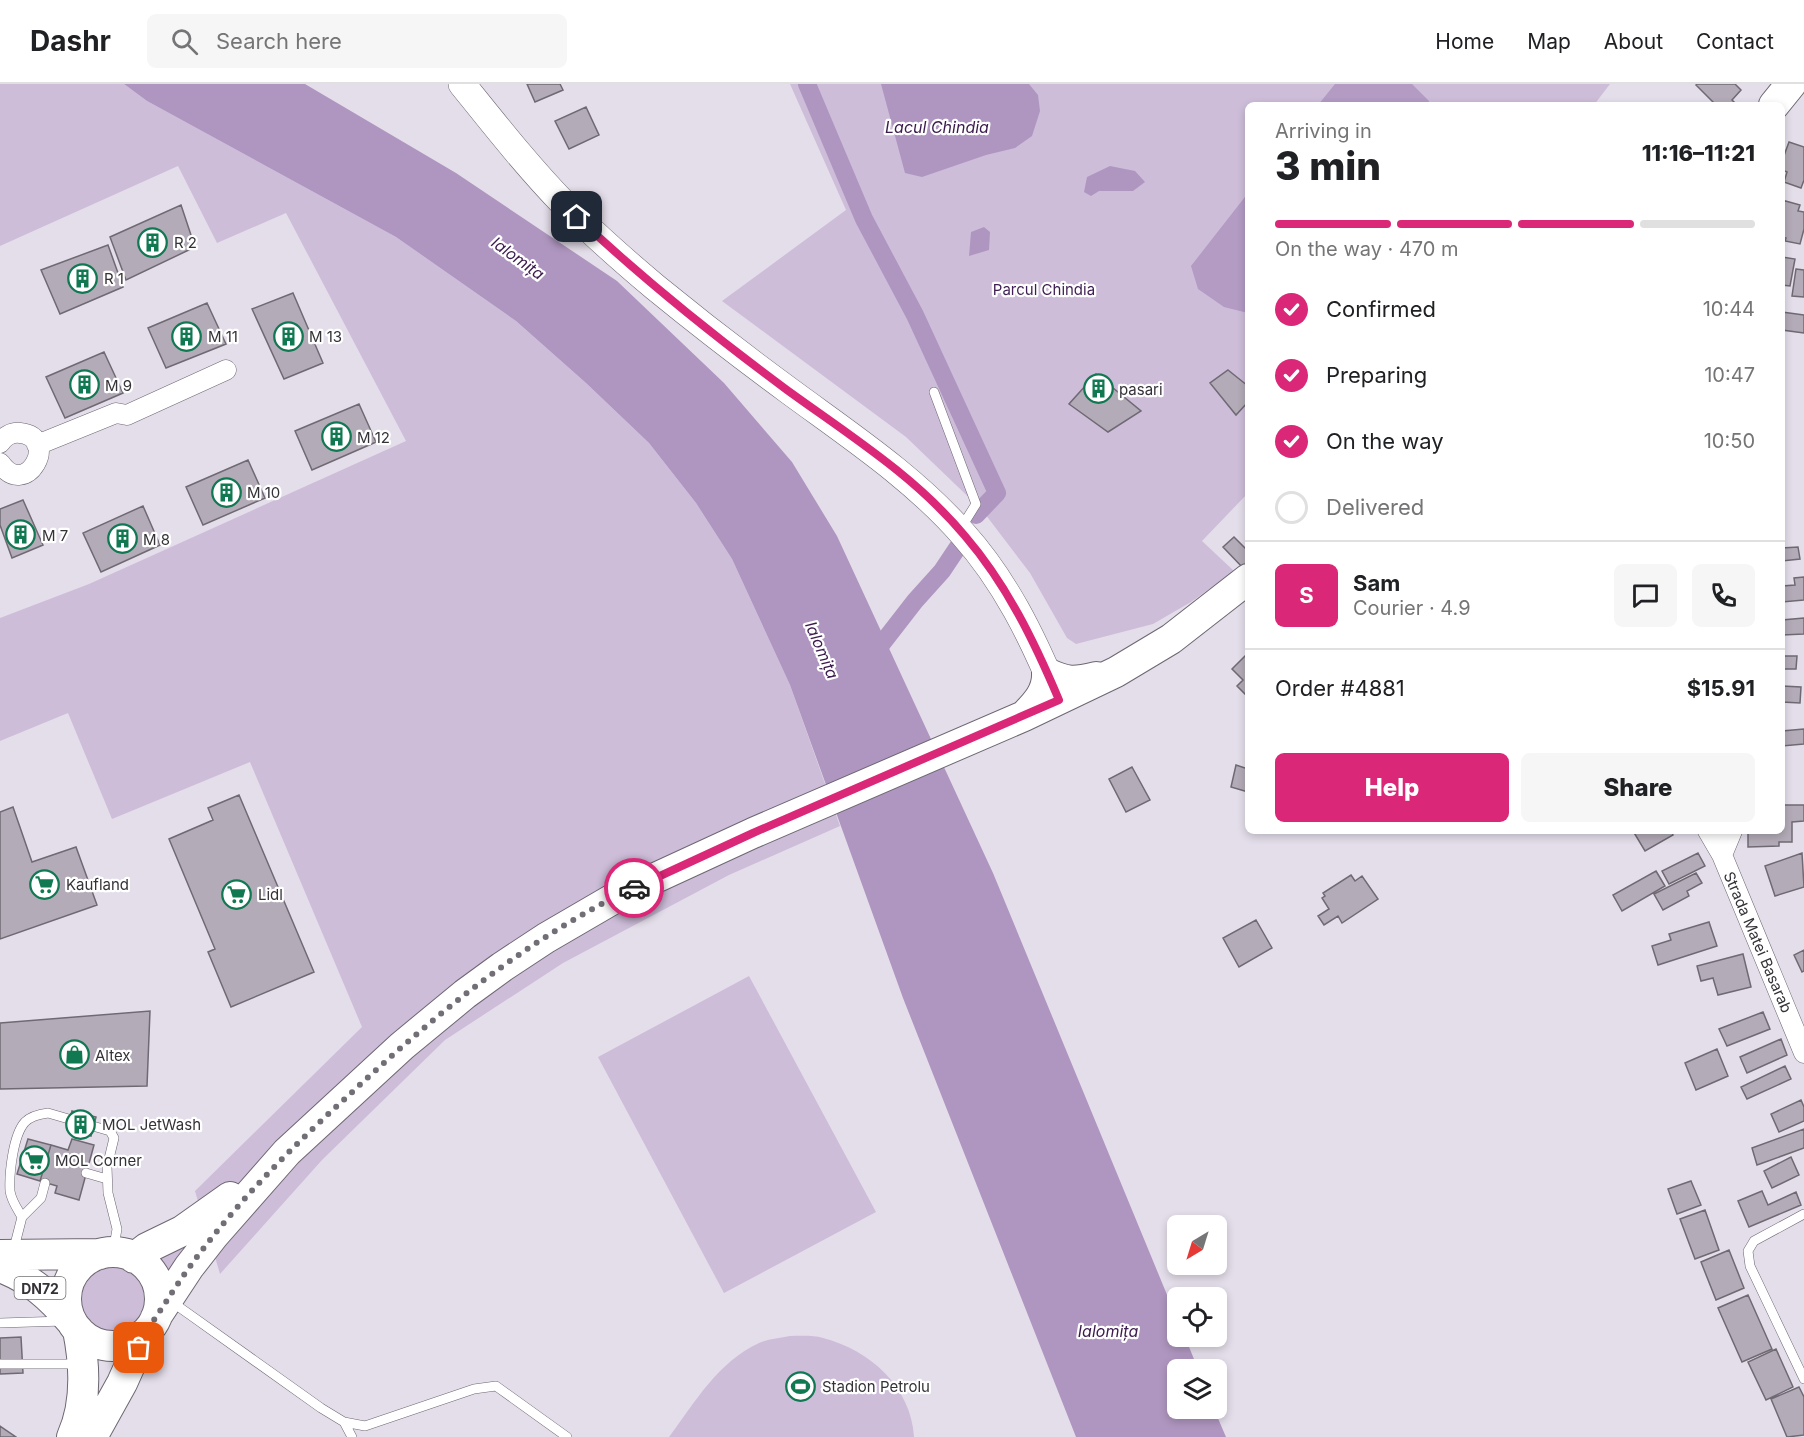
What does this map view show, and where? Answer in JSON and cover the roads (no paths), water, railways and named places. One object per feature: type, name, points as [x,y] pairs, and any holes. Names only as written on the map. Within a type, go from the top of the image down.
[{"type":"main road","points":[[462,84],[527,163],[564,204],[604,242],[705,327],[923,492],[988,565],[1014,604],[1059,700]]},
{"type":"main road","points":[[1776,102],[1791,84]]},
{"type":"main road","points":[[80,1432],[84,1365],[75,1326],[67,1308],[66,1294],[77,1269],[87,1260],[147,1248],[182,1231],[201,1218],[287,1152],[402,1046],[465,994],[576,919],[625,892],[753,833],[1024,716],[1116,672],[1171,639],[1245,581]]},
{"type":"main road","points":[[1047,673],[1071,682],[1116,672]]},
{"type":"main road","points":[[1024,716],[1041,698],[1047,673]]},
{"type":"main road","points":[[75,1326],[89,1340],[103,1345],[118,1346],[132,1342],[156,1317],[214,1235],[287,1152]]},
{"type":"main road","points":[[4,1258],[116,1255],[145,1265],[154,1277],[159,1290],[156,1317],[128,1373],[80,1432]]},
{"type":"main road","name":"DN72","points":[[4,1258],[37,1286],[75,1326]]},
{"type":"street","points":[[37,445],[116,413],[128,415],[226,370]]},
{"type":"street","points":[[0,444],[8,435],[22,433],[29,436],[39,451],[37,464],[27,473],[13,474],[0,463]]},
{"type":"street","points":[[1710,834],[1722,855]]},
{"type":"street","name":"Strada Matei Basarab","points":[[1731,834],[1722,855],[1804,1053]]},
{"type":"lane","points":[[934,392],[976,504],[959,530]]},
{"type":"lane","points":[[22,1217],[10,1193],[11,1159],[20,1130],[26,1121],[37,1115],[48,1113],[110,1131],[114,1138],[107,1167],[107,1179],[117,1229],[116,1255]]},
{"type":"lane","points":[[86,1173],[107,1179]]},
{"type":"lane","points":[[4,1258],[22,1217],[41,1198],[45,1183]]},
{"type":"lane","points":[[1804,1214],[1754,1241],[1748,1251],[1750,1266],[1804,1378]]},
{"type":"lane","points":[[156,1317],[344,1422],[365,1426],[474,1389],[496,1386],[567,1437]]},
{"type":"lane","points":[[0,1323],[75,1326]]},
{"type":"lane","points":[[0,1364],[70,1363],[84,1365]]},
{"type":"lane","points":[[344,1422],[352,1437]]},
{"type":"water","name":"Ialomița","points":[[124,84],[305,84],[456,173],[617,281],[724,383],[792,462],[837,536],[993,873],[1167,1295],[1167,1347],[1189,1347],[1194,1359],[1167,1359],[1167,1419],[1218,1419],[1226,1437],[1076,1437],[903,998],[790,685],[732,559],[696,503],[649,443],[516,321],[396,237],[147,101]]},
{"type":"water","name":"Lacul Chindia","points":[[881,84],[1029,84],[1038,95],[1040,111],[1032,136],[1015,148],[986,155],[922,177],[905,173]]},
{"type":"water","points":[[1110,166],[1135,171],[1145,182],[1133,191],[1099,191],[1091,196],[1084,192],[1087,177]]},
{"type":"water","points":[[984,227],[990,232],[989,250],[969,256],[971,232]]},
{"type":"waterway","points":[[807,84],[864,219],[915,315],[997,493],[976,515]]},
{"type":"waterway","points":[[870,659],[915,601],[942,571],[960,544]]},
{"type":"place","name":"R 2","points":[[153,242]]},
{"type":"place","name":"R 1","points":[[83,278]]},
{"type":"place","name":"M 11","points":[[187,336]]},
{"type":"place","name":"M 13","points":[[288,336]]},
{"type":"place","name":"M 9","points":[[84,385]]},
{"type":"place","name":"pasari","points":[[1098,389]]},
{"type":"place","name":"M 12","points":[[336,437]]},
{"type":"place","name":"M 10","points":[[226,492]]},
{"type":"place","name":"M 7","points":[[21,535]]},
{"type":"place","name":"M 8","points":[[122,539]]},
{"type":"place","name":"Kaufland","points":[[45,884]]},
{"type":"place","name":"Lidl","points":[[237,894]]},
{"type":"place","name":"Altex","points":[[74,1055]]},
{"type":"place","name":"MOL JetWash","points":[[81,1124]]},
{"type":"place","name":"MOL Corner","points":[[34,1160]]},
{"type":"place","name":"Stadion Petrolu","points":[[801,1386]]},
{"type":"park label","name":"Parcul Chindia","points":[[1044,289]]}]
